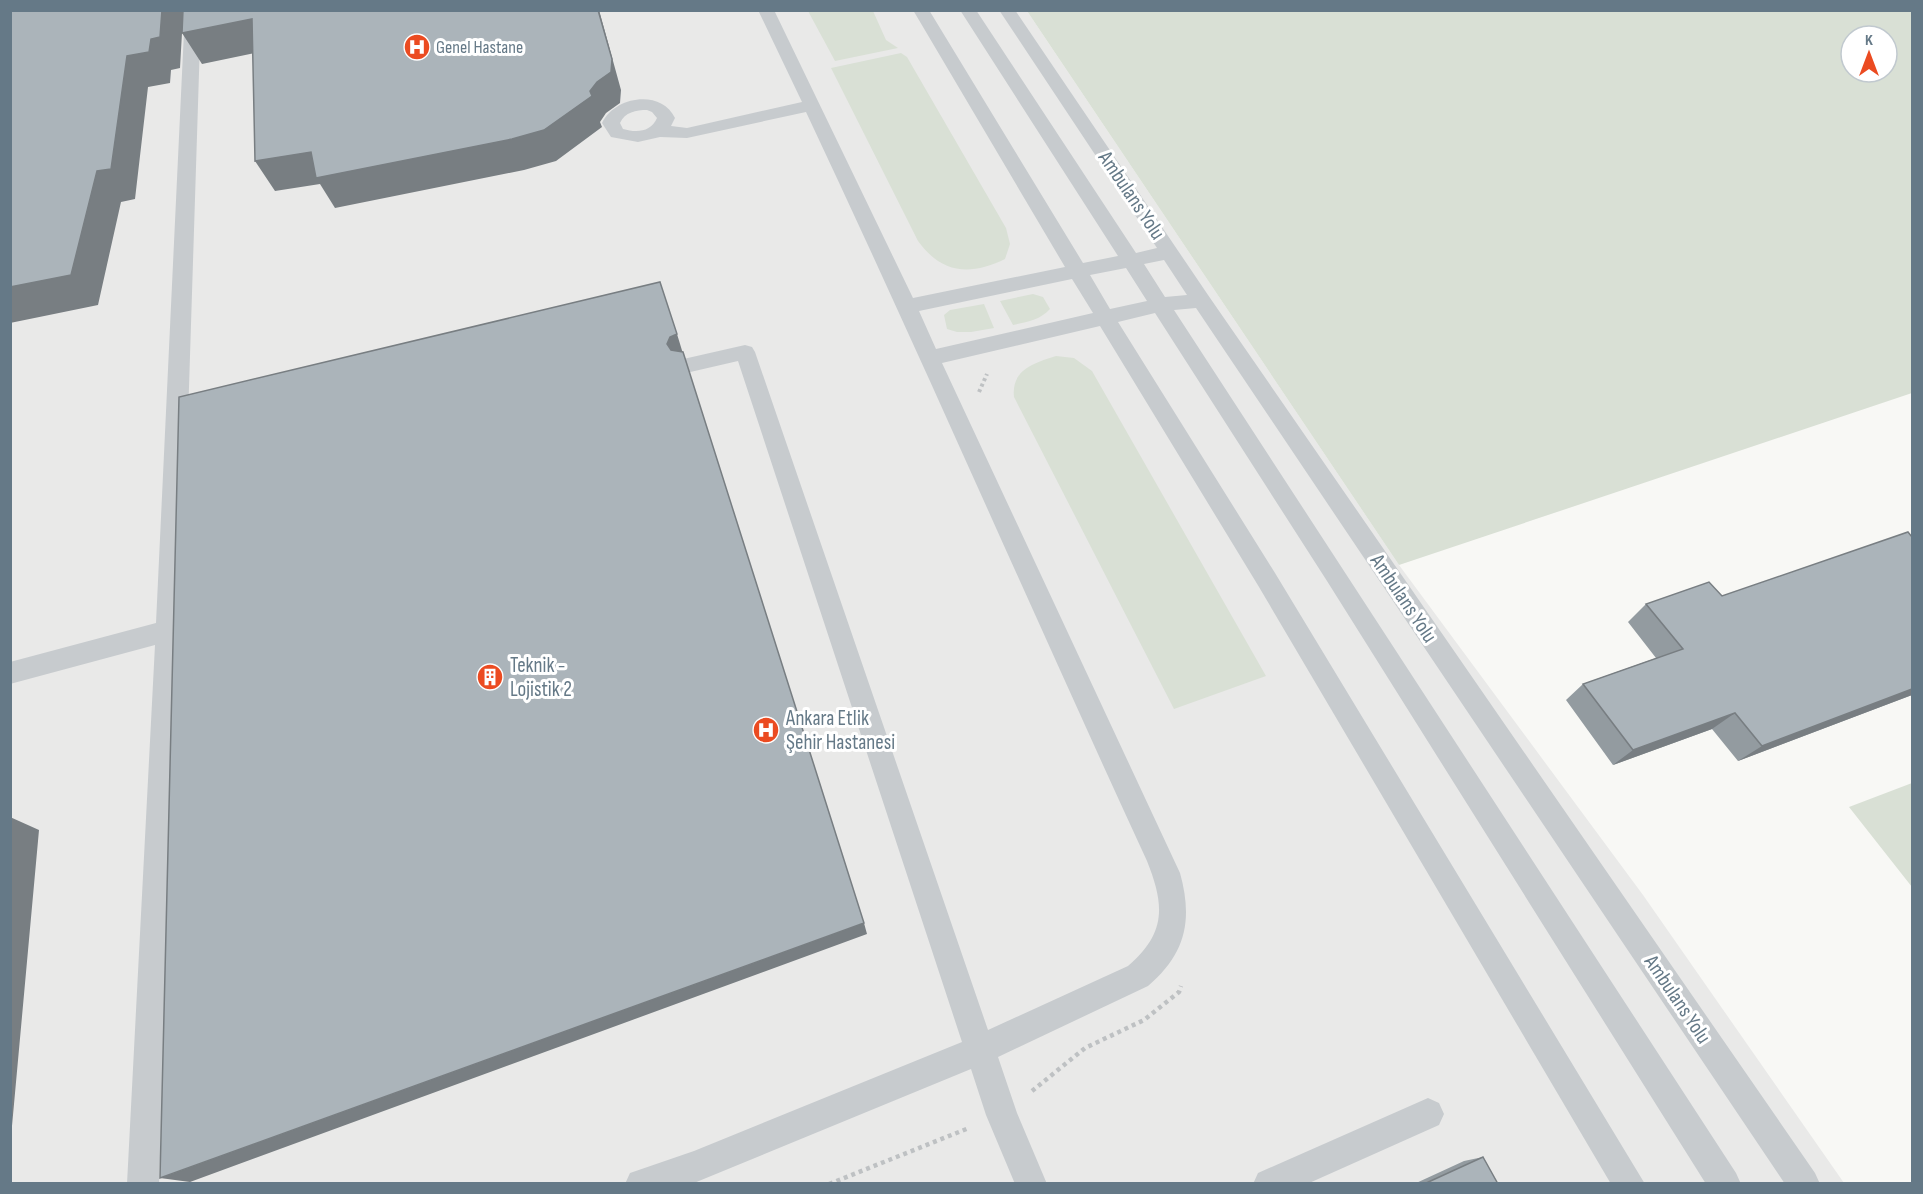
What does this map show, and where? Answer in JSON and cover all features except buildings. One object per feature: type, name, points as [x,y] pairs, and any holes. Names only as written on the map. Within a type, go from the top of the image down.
[{"type":"lane","points":[[143,1184],[167,631],[182,353],[194,10]]},
{"type":"lane","points":[[641,1184],[695,1175],[982,1049],[1138,976],[1154,965],[1169,938],[1173,916],[1172,892],[1159,856],[1046,615],[883,254],[766,10]]},
{"type":"lane","points":[[921,10],[1105,317],[1267,580],[1629,1184]]},
{"type":"lane","points":[[968,10],[1354,604],[1725,1184]]},
{"type":"lane","name":"Ambulans Yolu","points":[[1007,10],[1201,300],[1804,1184]]},
{"type":"lane","points":[[658,131],[687,133],[812,105]]},
{"type":"lane","points":[[907,306],[1079,273],[1170,252]]},
{"type":"lane","points":[[930,358],[1159,305],[1201,300]]},
{"type":"lane","points":[[686,365],[745,352],[982,1049],[1002,1115],[1031,1184]]},
{"type":"lane","points":[[10,673],[167,631]]},
{"type":"lane","points":[[1269,1184],[1428,1114]]},
{"type":"path","points":[[980,396],[984,377],[994,366],[1004,358],[1021,352],[1014,339]]},
{"type":"path","points":[[829,1184],[1002,1115],[1085,1048],[1144,1020],[1179,992],[1183,982]]},
{"type":"shaded area","name":"Ankara Etlik Şehir Hastanesi","points":[[10,11],[1027,11],[1399,565],[1643,895],[1844,1183],[11,1183]]},
{"type":"shaded area","points":[[808,11],[873,11],[886,40],[898,48],[835,61]]},
{"type":"shaded area","points":[[1027,11],[1912,11],[1912,393],[1399,565]]},
{"type":"shaded area","points":[[901,53],[907,57],[1006,228],[1010,244],[1005,259],[980,268],[957,269],[947,266],[927,252],[918,241],[831,68]]},
{"type":"shaded area","points":[[1033,294],[1043,297],[1050,309],[1038,318],[1013,325],[1000,301]]},
{"type":"shaded area","points":[[984,304],[994,328],[971,332],[947,329],[944,315],[950,310]]},
{"type":"shaded area","points":[[1056,356],[1074,358],[1092,371],[1266,676],[1174,709],[1014,397],[1016,380],[1020,374],[1032,365]]},
{"type":"shaded area","points":[[1912,783],[1912,887],[1849,807]]},
{"type":"place","name":"Genel Hastane","points":[[417,47]]},
{"type":"place","name":"Teknik - Lojistik 2","points":[[490,677]]},
{"type":"place","name":"Ankara Etlik Şehir Hastanesi","points":[[766,730]]}]
